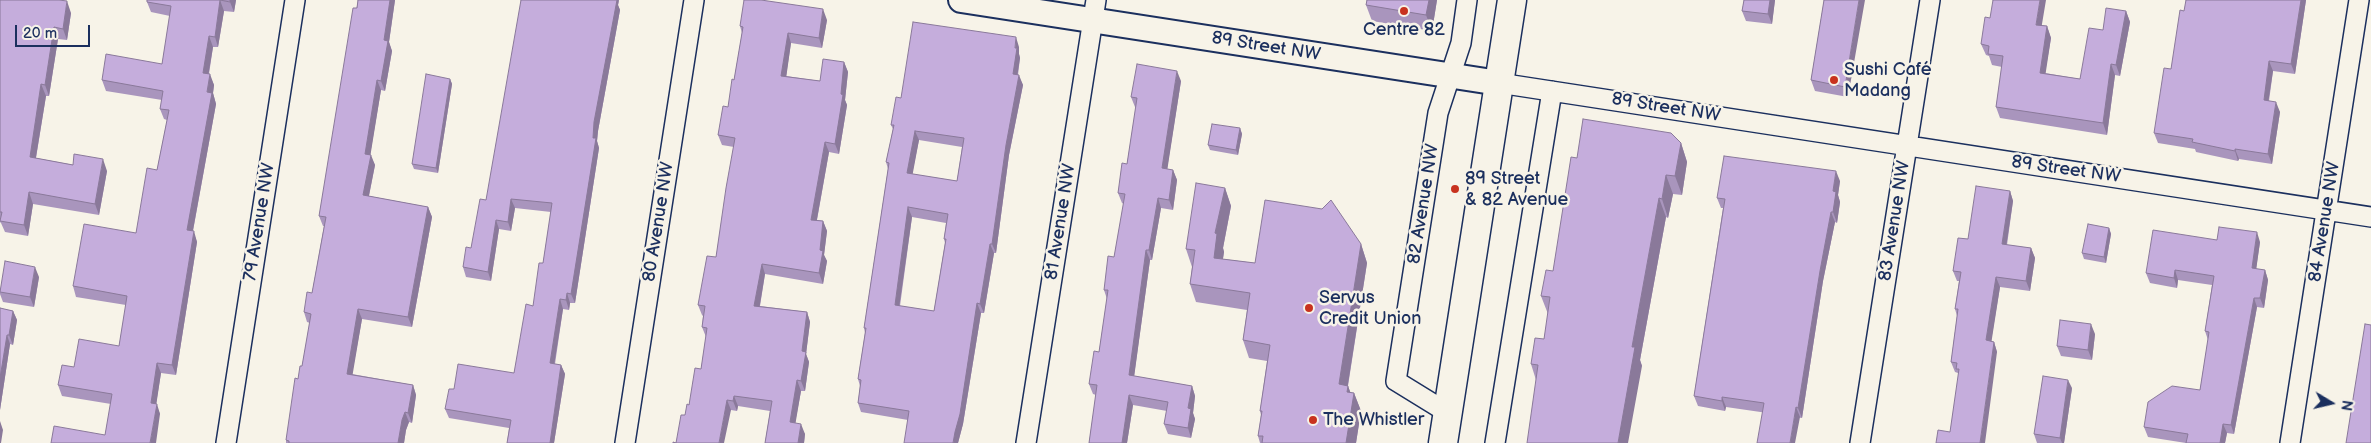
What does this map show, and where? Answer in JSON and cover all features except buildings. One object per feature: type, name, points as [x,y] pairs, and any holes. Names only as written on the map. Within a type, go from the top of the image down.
[{"type":"main road","points":[[1443,443],[1512,0]]},
{"type":"street","name":"79 Avenue NW","points":[[226,443],[295,0]]},
{"type":"street","name":"80 Avenue NW","points":[[624,443],[694,0]]},
{"type":"street","name":"89 Street NW","points":[[961,0],[1095,10],[1450,76],[2371,217]]},
{"type":"street","name":"82 Avenue NW","points":[[1448,413],[1396,381],[1438,113],[1461,43],[1467,0]]},
{"type":"street","name":"83 Avenue NW","points":[[1860,443],[1930,0]]},
{"type":"street","name":"84 Avenue NW","points":[[2290,443],[2359,0]]},
{"type":"street","name":"81 Avenue NW","points":[[1026,443],[1095,10]]},
{"type":"street","points":[[1495,443],[1552,91]]},
{"type":"place","name":"Centre 82","points":[[1404,11]]},
{"type":"place","name":"Sushi Café Madang","points":[[1834,80]]},
{"type":"place","name":"89 Street & 82 Avenue","points":[[1455,189]]},
{"type":"place","name":"Servus Credit Union","points":[[1309,308]]},
{"type":"place","name":"The Whistler","points":[[1313,420]]}]
